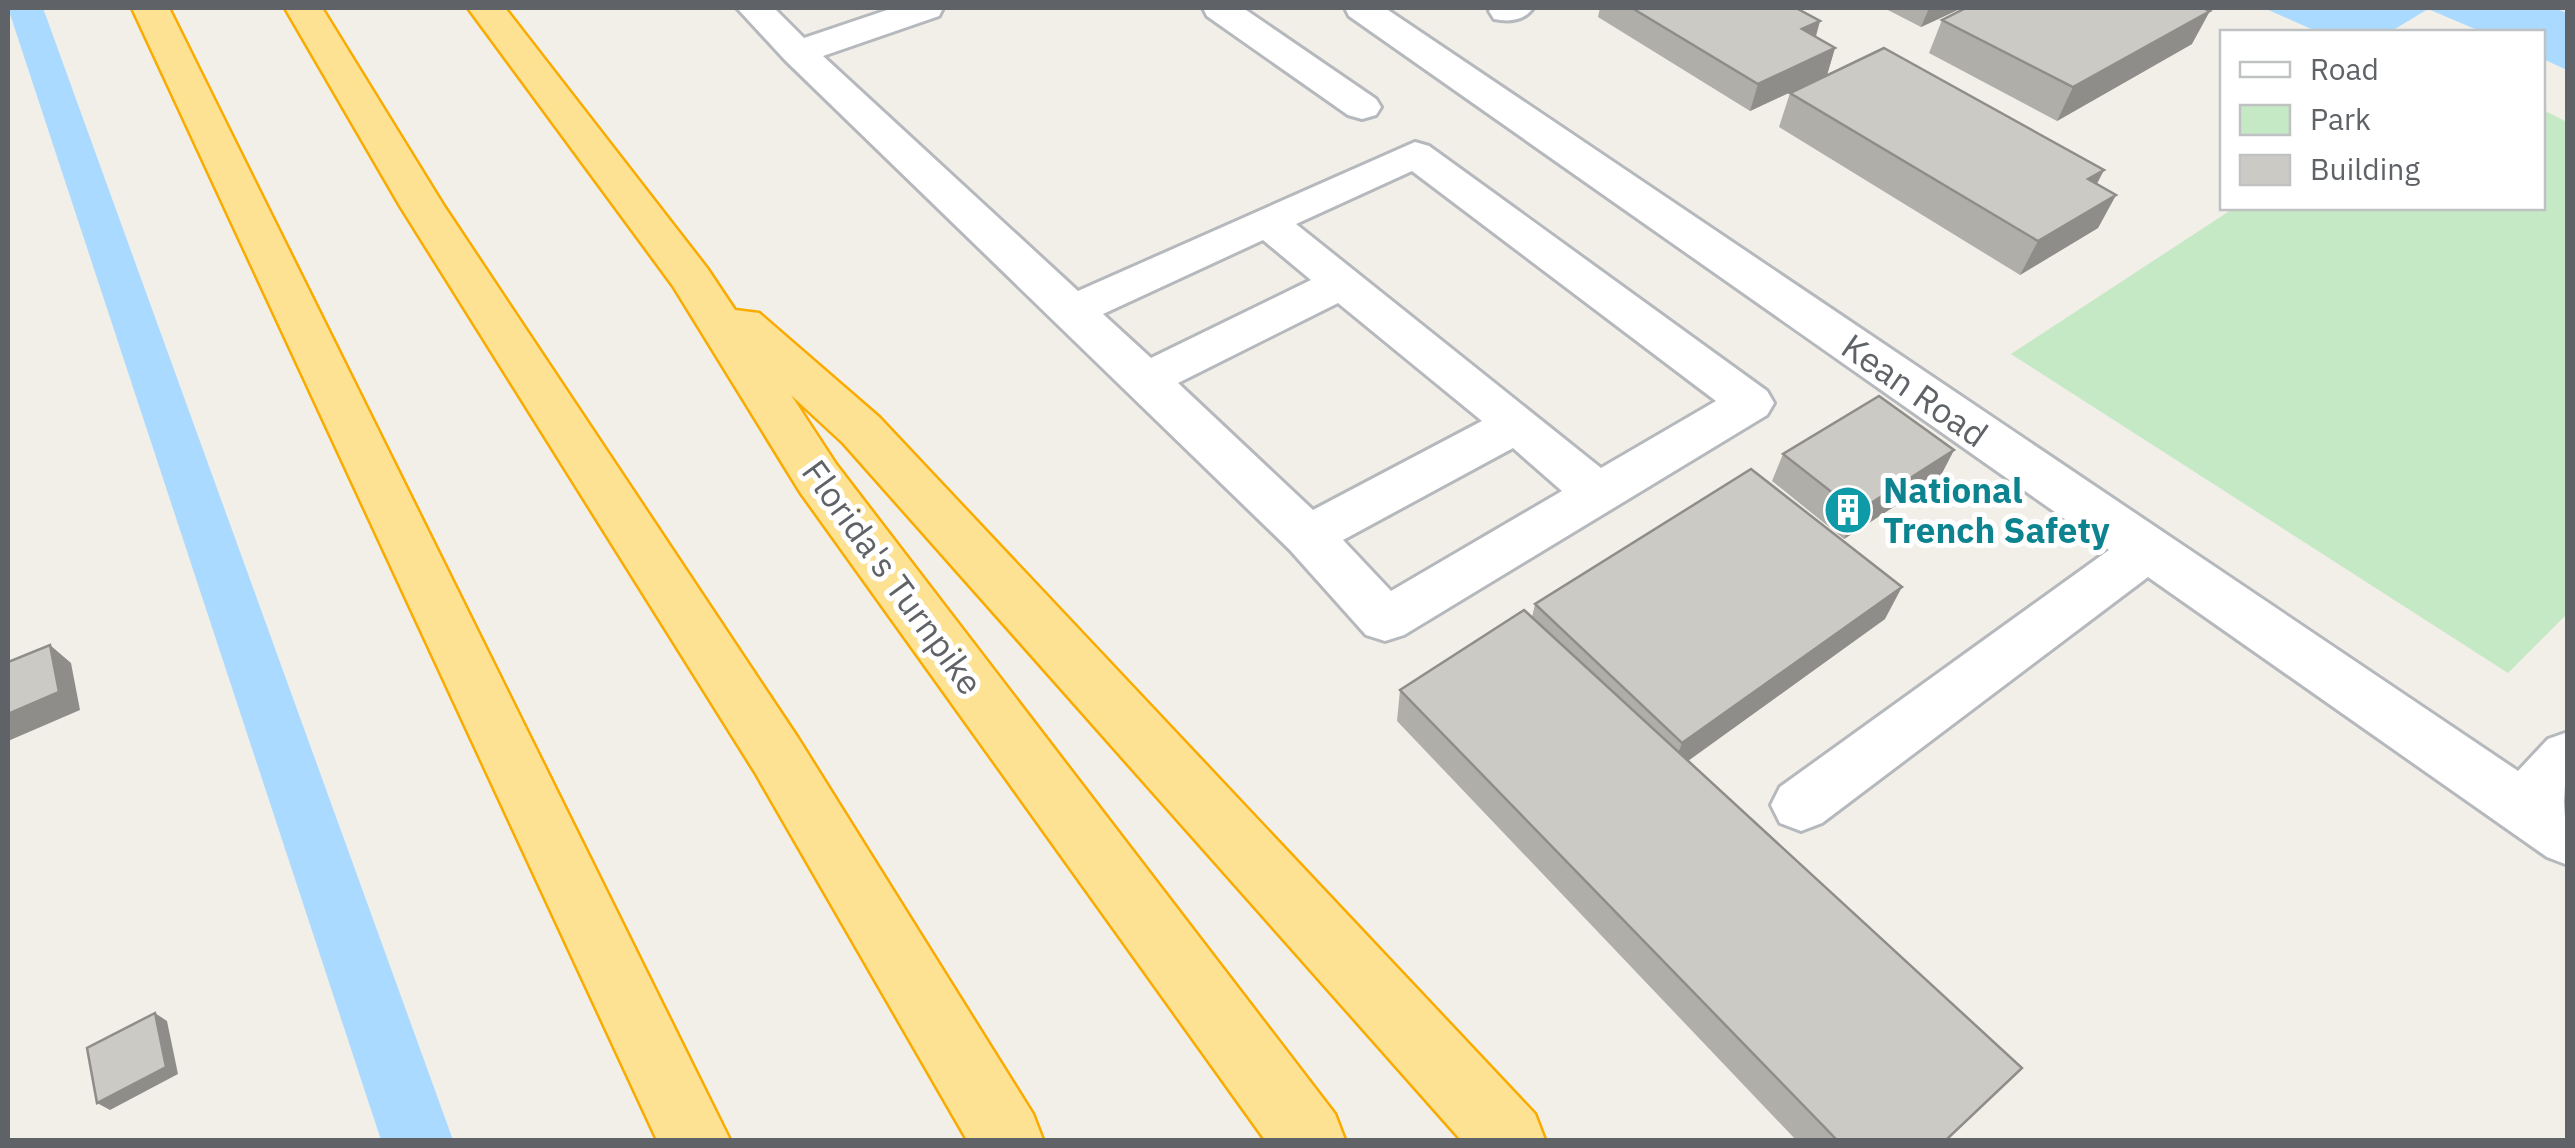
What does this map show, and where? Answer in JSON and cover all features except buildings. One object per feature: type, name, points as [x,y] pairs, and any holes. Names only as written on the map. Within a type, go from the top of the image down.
[{"type":"highway","points":[[150,8],[694,1140]]},
{"type":"highway","points":[[304,8],[422,206],[777,756],[1008,1140]]},
{"type":"highway","name":"Florida's Turnpike","points":[[486,8],[692,278],[818,478],[1308,1140]]},
{"type":"highway","points":[[692,278],[861,430],[1509,1140]]},
{"type":"street","points":[[754,8],[1308,536],[1385,620],[1750,403],[1415,154],[1072,311]]},
{"type":"street","points":[[798,52],[926,8]]},
{"type":"street","points":[[1220,8],[1362,107]]},
{"type":"street","name":"Kean Road","points":[[1362,8],[2545,823]]},
{"type":"street","points":[[1267,222],[1598,494]]},
{"type":"street","points":[[1146,380],[1342,283]]},
{"type":"street","points":[[1308,536],[1517,424]]},
{"type":"street","points":[[1801,806],[2147,550]]},
{"type":"street","points":[[2545,823],[2568,757]]},
{"type":"green space","points":[[2545,111],[2567,122],[2567,614],[2508,673],[2011,354],[2231,210],[2545,210]]},
{"type":"water","points":[[2264,8],[2554,8],[2567,13],[2567,70],[2545,60],[2545,30],[2477,30],[2428,9],[2393,30],[2314,30]]},
{"type":"waterway","points":[[24,8],[417,1140]]},
{"type":"place","name":"National Trench Safety","points":[[1848,510]]}]
